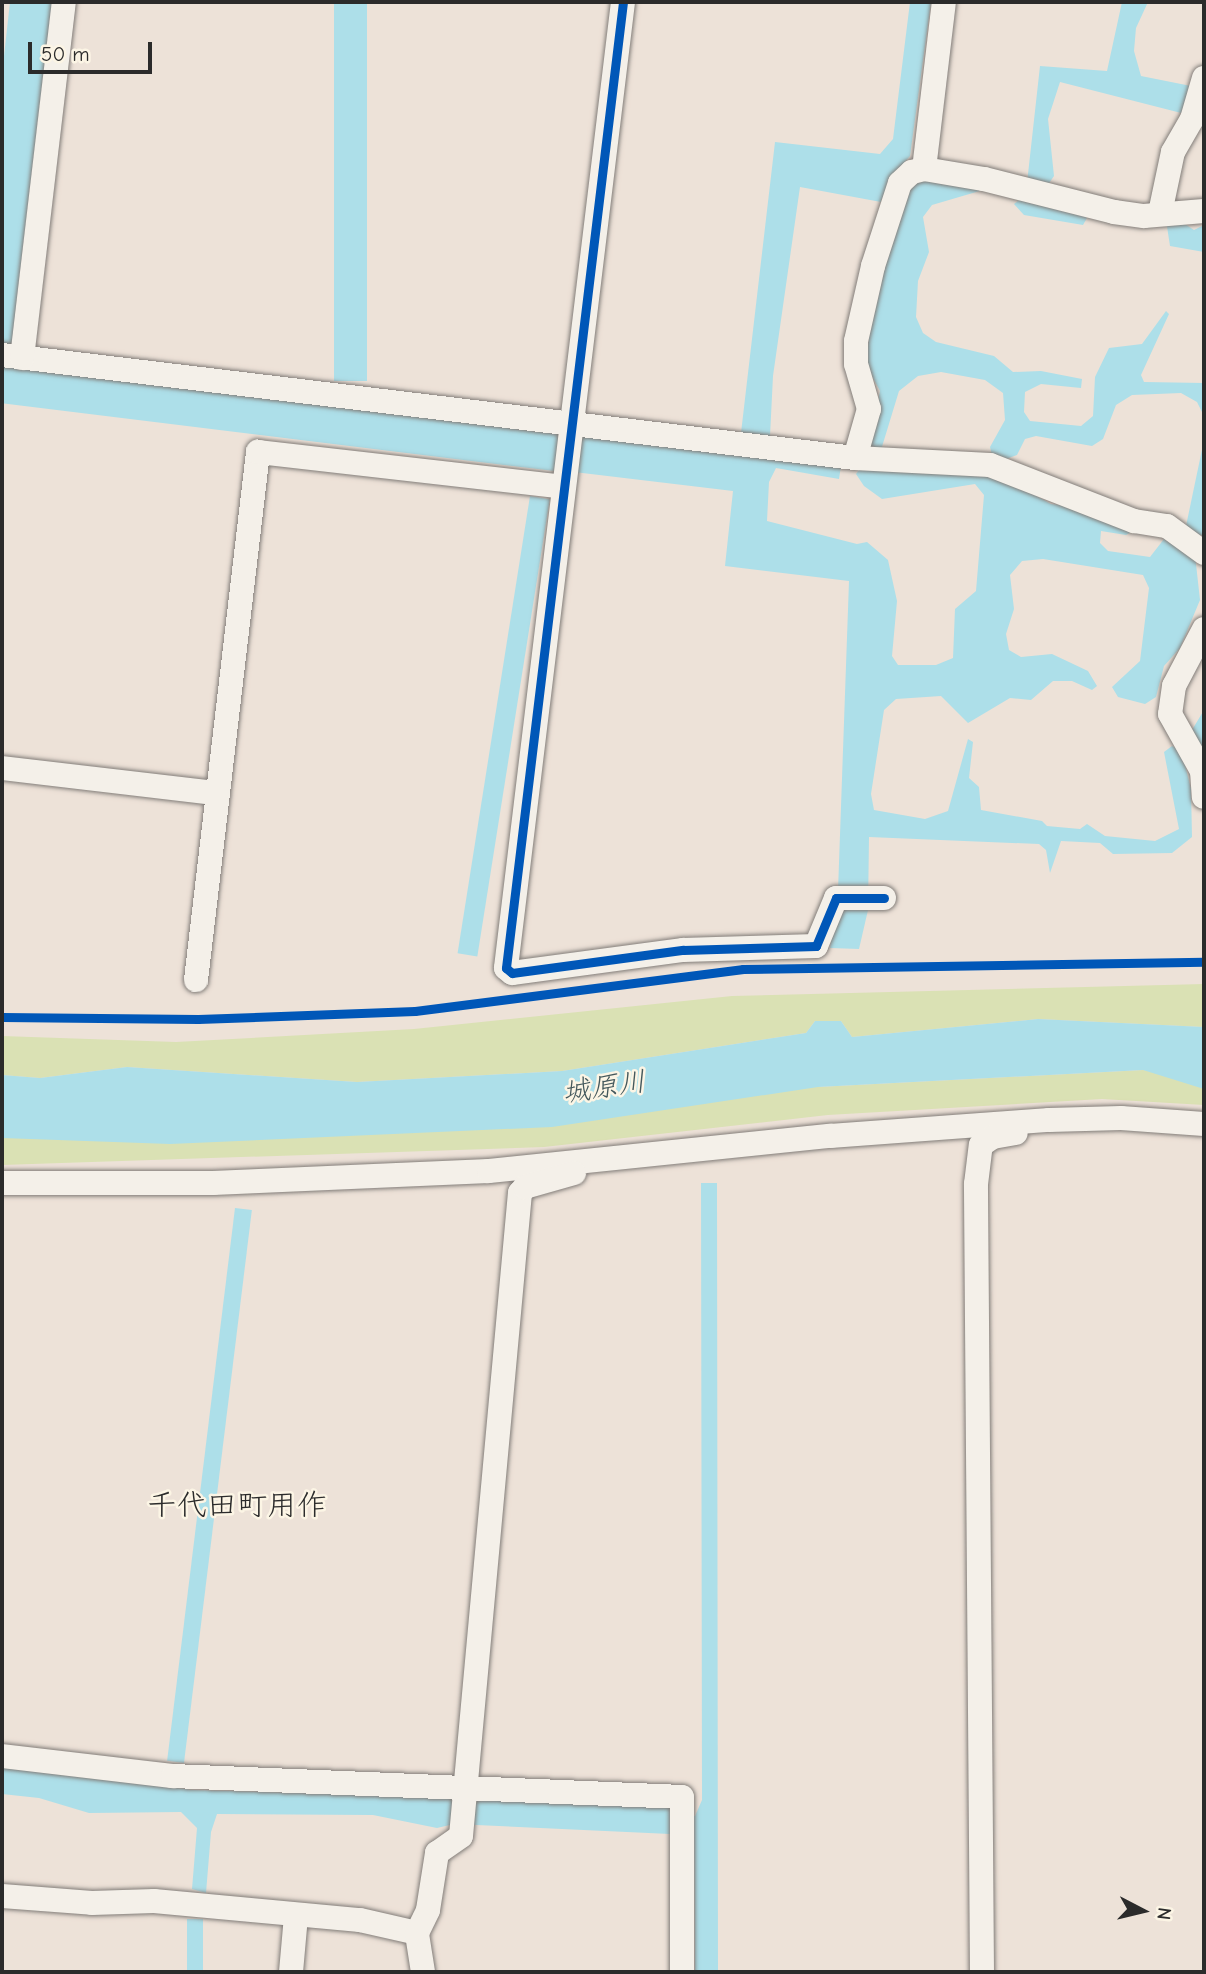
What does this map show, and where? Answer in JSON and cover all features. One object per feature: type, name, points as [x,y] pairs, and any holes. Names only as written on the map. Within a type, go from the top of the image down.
[{"type":"street","points":[[64,2],[12,357],[855,458],[1001,468],[1134,521],[1167,526],[1204,553]]},
{"type":"street","points":[[623,2],[570,422],[506,968],[512,973],[683,950],[816,946],[836,898],[884,898]]},
{"type":"street","points":[[924,169],[944,2]]},
{"type":"street","points":[[1160,213],[1173,152],[1192,119],[1204,78]]},
{"type":"street","points":[[855,458],[869,409],[856,364],[856,341],[897,191],[912,172],[924,169],[984,179],[1114,212],[1204,211]]},
{"type":"street","points":[[196,980],[258,452],[563,487]]},
{"type":"street","points":[[1204,629],[1174,686],[1170,714],[1202,771],[1204,796]]},
{"type":"street","points":[[2,768],[216,793]]},
{"type":"street","points":[[2,1183],[213,1183],[489,1171],[830,1136],[1049,1120],[1121,1118],[1204,1124]]},
{"type":"street","points":[[982,1972],[976,1184],[981,1145],[1049,1120]]},
{"type":"street","points":[[423,1972],[417,1933],[428,1910],[438,1853],[461,1836],[465,1804],[520,1194],[524,1187],[555,1181],[603,1161]]},
{"type":"street","points":[[2,1756],[173,1776],[465,1804],[682,1797],[682,1972]]},
{"type":"street","points":[[2,1895],[92,1903],[153,1900],[296,1916],[360,1920],[417,1933]]},
{"type":"street","points":[[291,1972],[296,1916]]},
{"type":"green space","points":[[1204,984],[1204,1027],[1038,1019],[852,1037],[841,1021],[815,1021],[806,1033],[562,1071],[357,1082],[127,1067],[40,1078],[2,1075],[2,1036],[176,1042],[414,1029],[732,996]]},
{"type":"green space","points":[[1143,1070],[1204,1075],[1204,1105],[1102,1099],[828,1115],[544,1147],[2,1165],[2,1124],[751,1084],[818,1087]]},
{"type":"water","points":[[10,2],[53,2],[12,345],[2,344],[2,74]]},
{"type":"water","points":[[334,2],[367,2],[367,381],[334,381]]},
{"type":"water","points":[[910,2],[931,2],[910,156],[890,179],[927,178],[983,190],[932,205],[923,217],[929,252],[918,281],[916,317],[923,333],[936,342],[994,356],[1013,372],[1041,371],[1082,379],[1081,388],[1041,384],[1025,392],[1024,412],[1030,421],[1081,426],[1093,416],[1095,377],[1109,348],[1142,344],[1166,311],[1169,314],[1141,375],[1144,382],[1204,383],[1204,416],[1197,402],[1181,393],[1132,395],[1116,405],[1103,439],[1092,446],[1036,436],[1025,439],[1017,455],[1006,459],[992,455],[990,447],[1005,420],[1003,393],[985,380],[941,372],[918,376],[899,391],[881,450],[874,454],[869,442],[880,391],[866,365],[885,193],[881,202],[800,187],[773,376],[770,436],[741,433],[775,142],[880,154],[893,139]]},
{"type":"water","points":[[1122,2],[1148,2],[1136,28],[1134,51],[1141,76],[1196,87],[1189,115],[1060,82],[1048,119],[1054,176],[1045,189],[1027,183],[1040,66],[1107,71]]},
{"type":"water","points":[[1022,198],[1065,204],[1087,218],[1083,225],[1024,215],[1014,204]]},
{"type":"water","points":[[1177,219],[1194,230],[1204,225],[1204,252],[1170,246],[1166,220]]},
{"type":"water","points":[[2,366],[559,434],[554,471],[2,403]]},
{"type":"water","points":[[579,435],[841,466],[839,479],[776,468],[769,482],[767,521],[857,544],[867,542],[888,560],[897,601],[892,656],[898,665],[936,665],[953,658],[955,609],[976,591],[984,495],[975,484],[882,499],[864,486],[856,474],[861,467],[994,472],[1051,504],[1078,507],[1135,530],[1126,535],[1101,531],[1100,543],[1108,551],[1150,557],[1164,539],[1195,555],[1200,600],[1180,648],[1164,666],[1156,697],[1145,704],[1118,697],[1112,687],[1140,661],[1149,588],[1143,575],[1043,559],[1022,561],[1010,575],[1014,609],[1006,634],[1009,650],[1021,657],[1052,654],[1088,671],[1097,686],[1092,690],[1072,681],[1053,681],[1031,700],[1010,698],[968,723],[941,696],[896,699],[884,710],[871,794],[874,810],[925,819],[948,811],[968,739],[973,742],[969,778],[979,787],[981,810],[1042,821],[1047,826],[1080,829],[1087,824],[1105,836],[1155,841],[1179,829],[1164,752],[1172,746],[1180,750],[1204,710],[1204,754],[1184,761],[1191,789],[1192,837],[1172,853],[1113,854],[1100,843],[1061,841],[1050,873],[1046,850],[1039,844],[869,837],[868,910],[859,949],[830,948],[838,891],[849,581],[725,566],[733,491],[574,472]]},
{"type":"water","points":[[1204,440],[1204,534],[1197,537],[1186,526]]},
{"type":"water","points":[[530,496],[550,499],[477,956],[458,953]]},
{"type":"water","name":"城原川","points":[[1038,1019],[1204,1027],[1204,1089],[1143,1070],[818,1087],[552,1127],[170,1144],[2,1138],[2,1075],[40,1078],[127,1067],[357,1082],[562,1071],[806,1033],[815,1021],[841,1021],[852,1037]]},
{"type":"water","points":[[701,1183],[717,1183],[718,1972],[695,1972],[694,1822],[670,1822],[670,1834],[454,1824],[437,1828],[373,1815],[217,1814],[211,1832],[206,1893],[192,1889],[197,1828],[181,1812],[89,1813],[39,1798],[2,1794],[2,1767],[193,1790],[670,1804],[671,1816],[695,1816],[702,1800]]},
{"type":"water","points":[[235,1208],[252,1210],[184,1763],[167,1761]]},
{"type":"water","points":[[187,1919],[203,1919],[203,1972],[187,1972]]},
{"type":"cycle path","points":[[623,2],[506,968],[512,973],[683,950],[816,946],[836,898],[884,898]]},
{"type":"cycle path","points":[[2,1017],[198,1019],[415,1011],[743,969],[1204,962]]},
{"type":"district","name":"千代田町用作","points":[[237,1506]]}]
